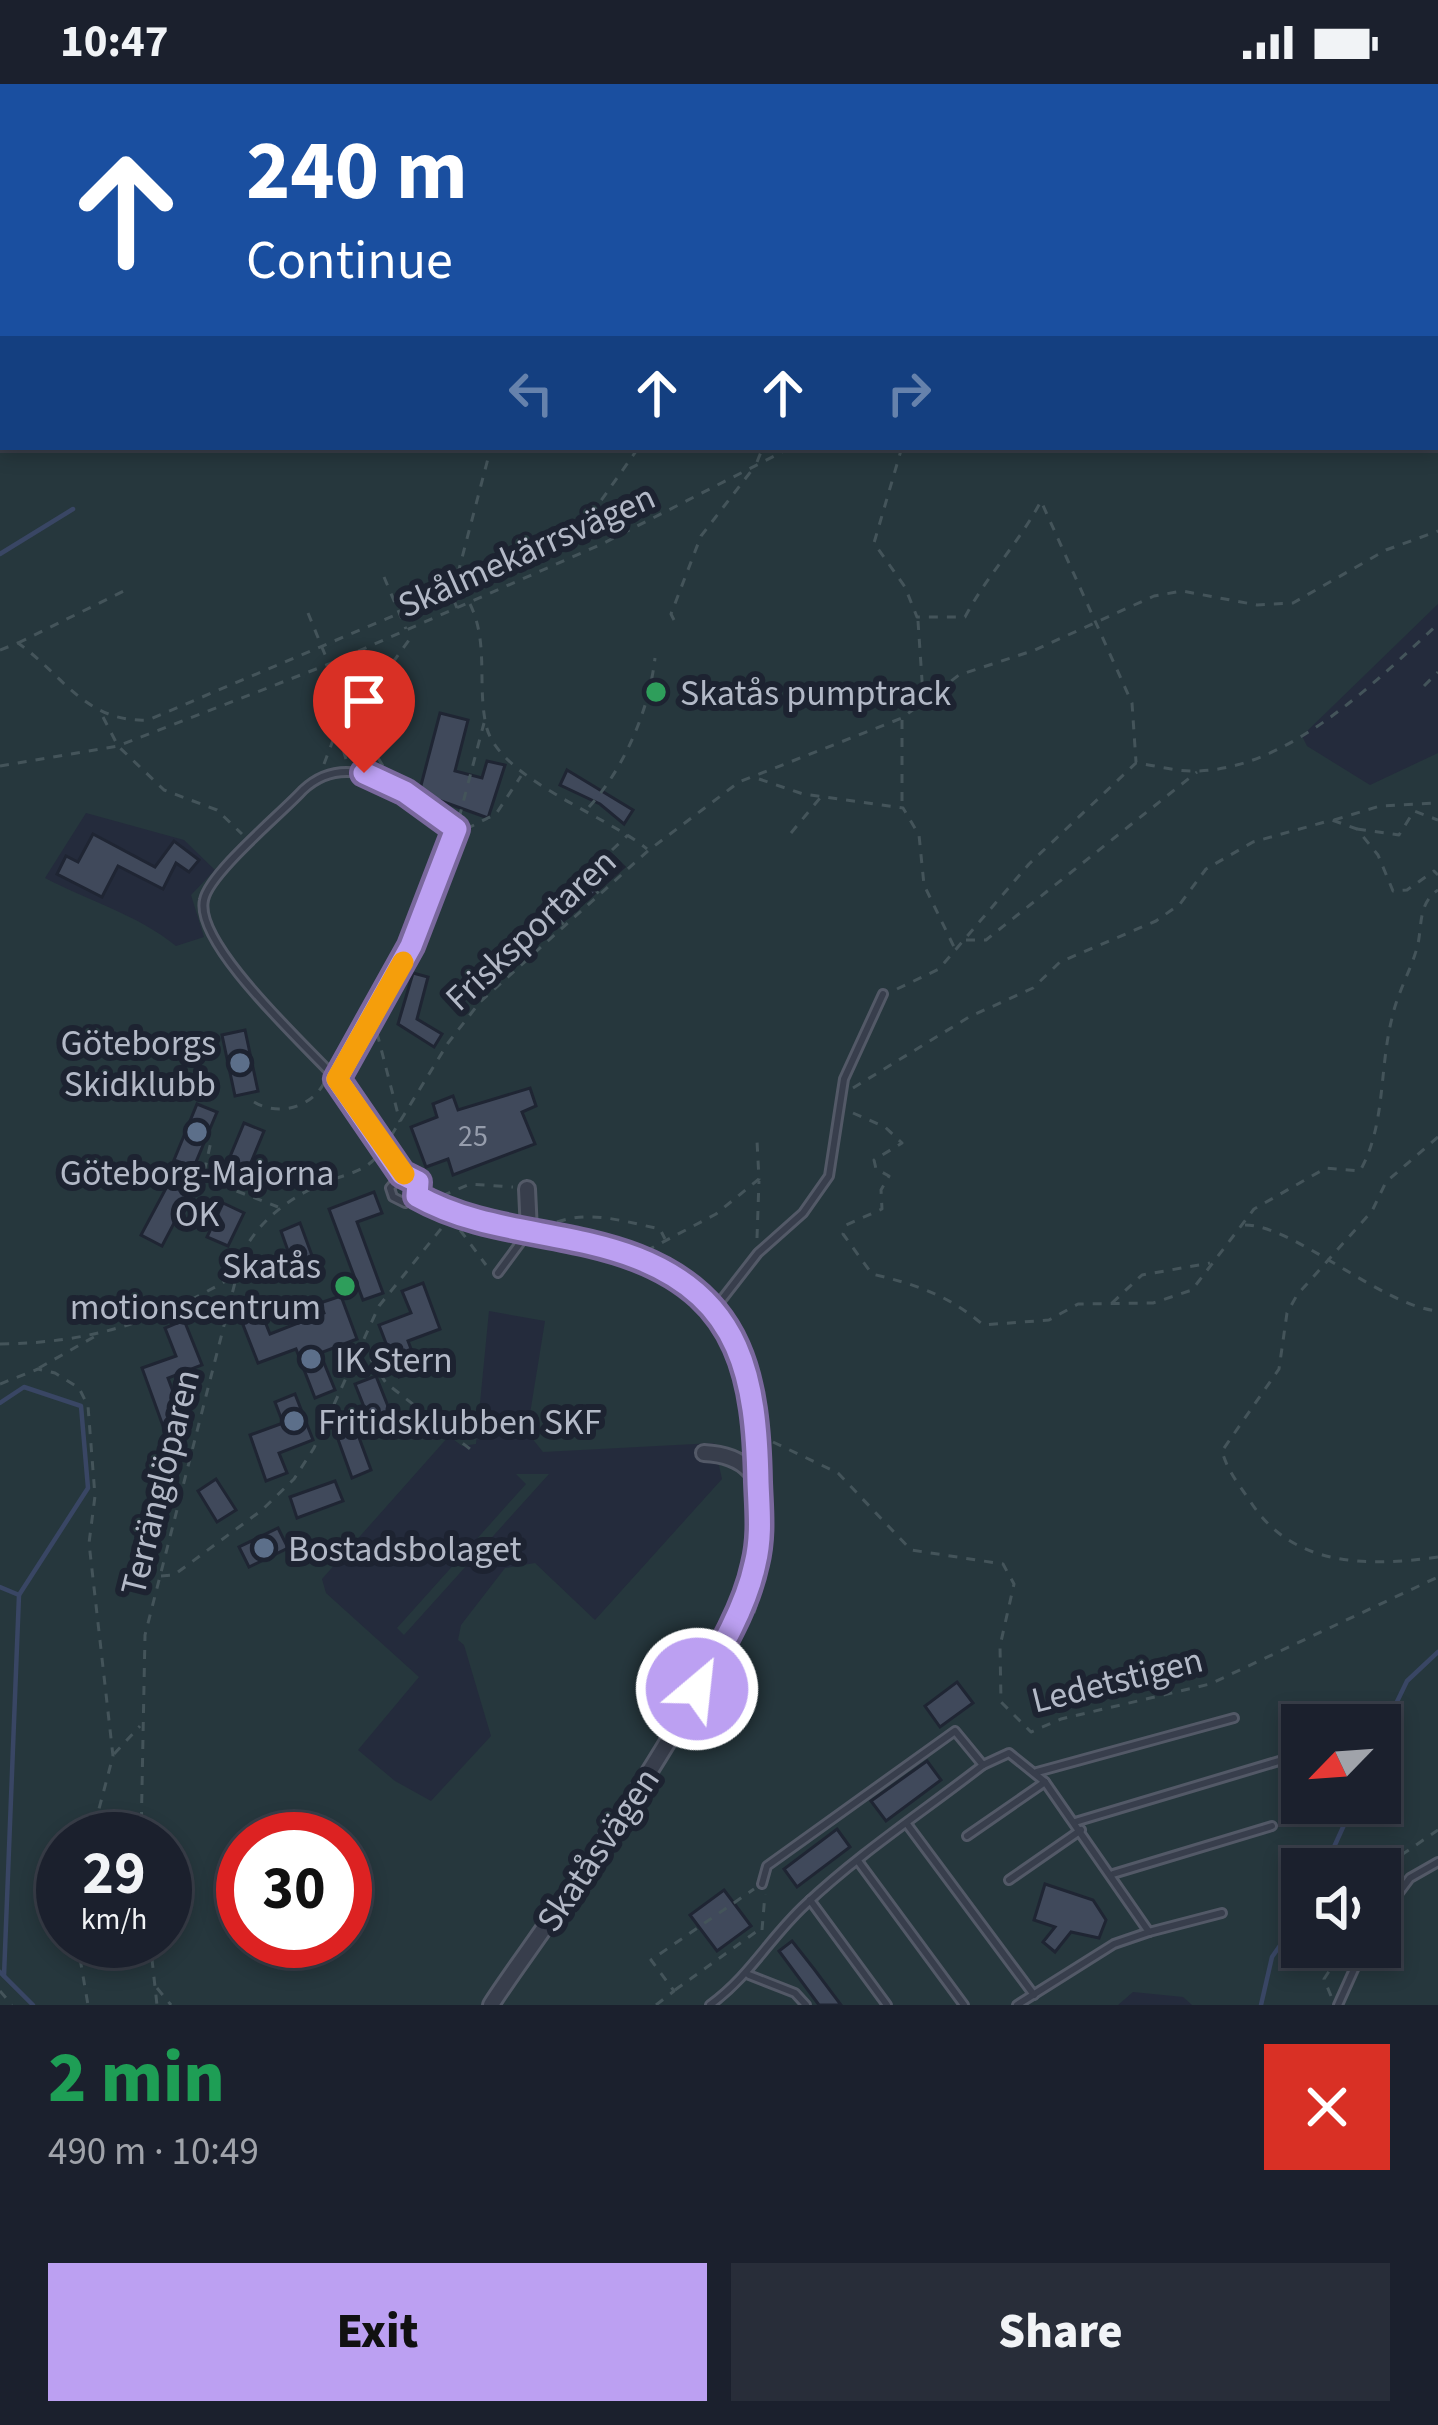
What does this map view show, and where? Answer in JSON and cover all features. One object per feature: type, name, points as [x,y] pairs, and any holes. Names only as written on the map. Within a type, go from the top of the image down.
[{"type":"street","points":[[527,1189],[535,1232]]},
{"type":"street","name":"Skatåsvägen","points":[[491,2005],[623,1816],[711,1666],[755,1564],[756,1409],[744,1364],[716,1307],[675,1277],[634,1257],[535,1232]]},
{"type":"street","points":[[704,1453],[743,1461],[758,1486]]},
{"type":"lane","points":[[333,1077],[373,1017],[419,928],[456,829],[384,781],[352,771],[314,781],[208,888],[203,902],[206,924],[333,1077],[402,1174],[418,1182],[417,1196]]},
{"type":"lane","points":[[716,1307],[758,1253],[803,1213],[830,1176],[842,1094],[883,994]]},
{"type":"lane","points":[[402,1174],[392,1183],[393,1197],[405,1203],[417,1196]]},
{"type":"lane","points":[[417,1196],[450,1216],[535,1232]]},
{"type":"lane","points":[[495,1272],[535,1232]]},
{"type":"lane","points":[[1037,1772],[1234,1718]]},
{"type":"lane","points":[[762,1884],[767,1866],[955,1731],[982,1766]]},
{"type":"lane","points":[[710,2005],[748,1975],[772,1940],[810,1900],[982,1766],[1009,1753],[1045,1782],[1149,1932]]},
{"type":"lane","points":[[1075,1822],[1281,1760]]},
{"type":"lane","points":[[967,1836],[1045,1782]]},
{"type":"lane","points":[[907,1823],[1034,1995]]},
{"type":"lane","points":[[1113,1874],[1272,1826]]},
{"type":"lane","points":[[1009,1880],[1081,1830]]},
{"type":"lane","points":[[858,1861],[964,2005]]},
{"type":"lane","points":[[1401,1890],[1410,1878],[1438,1862]]},
{"type":"lane","points":[[810,1900],[887,2005]]},
{"type":"lane","points":[[1017,2005],[1114,1944],[1222,1913]]},
{"type":"lane","points":[[1339,2003],[1355,1968]]},
{"type":"lane","points":[[748,1975],[795,1993],[806,2005]]},
{"type":"path","points":[[457,610],[452,596],[492,450]]},
{"type":"path","points":[[100,713],[123,721],[148,720],[452,596],[551,549],[583,526],[637,450]]},
{"type":"path","points":[[674,620],[671,614],[701,536],[762,450]]},
{"type":"path","name":"Skålmekärrsvägen","points":[[0,766],[118,746],[329,664],[470,604],[786,450]]},
{"type":"path","points":[[901,450],[874,542],[905,587],[917,617],[923,697]]},
{"type":"path","points":[[917,617],[964,617],[983,583],[1020,541],[1041,501],[1132,703],[1136,764]]},
{"type":"path","points":[[649,850],[722,792],[902,718],[923,697],[959,675],[1035,650],[1154,596],[1182,591],[1257,605],[1293,602],[1387,550],[1438,532]]},
{"type":"path","points":[[314,781],[346,706],[391,665],[410,640],[384,577]]},
{"type":"path","points":[[0,650],[128,589]]},
{"type":"path","points":[[470,604],[485,667],[484,721],[456,829],[484,824],[523,775]]},
{"type":"path","points":[[308,613],[346,706],[375,745],[384,781]]},
{"type":"path","points":[[964,940],[986,940],[1197,772],[1282,748],[1312,733],[1438,624]]},
{"type":"path","points":[[18,643],[100,713],[118,746],[164,790],[217,810],[252,844]]},
{"type":"path","points":[[587,810],[609,786],[650,695],[655,658]]},
{"type":"path","points":[[1424,686],[1438,672]]},
{"type":"path","points":[[902,718],[898,786],[903,808],[919,835],[924,885],[957,952]]},
{"type":"path","name":"Frisksportaren","points":[[385,1145],[464,1020],[649,850],[523,775],[489,736],[484,721]]},
{"type":"path","points":[[338,733],[352,771]]},
{"type":"path","points":[[1136,764],[1197,772]]},
{"type":"path","points":[[883,994],[939,969],[1029,864],[1136,764]]},
{"type":"path","points":[[758,778],[820,796],[903,808]]},
{"type":"path","points":[[791,833],[820,796]]},
{"type":"path","points":[[842,1094],[969,1016],[1033,988],[1060,962],[1156,921],[1180,904],[1207,869],[1239,848],[1380,806],[1438,803]]},
{"type":"path","points":[[1332,820],[1399,835],[1414,811],[1438,820]]},
{"type":"path","points":[[1357,829],[1378,854],[1393,891],[1407,890],[1434,871],[1438,875]]},
{"type":"path","points":[[612,850],[629,834]]},
{"type":"path","points":[[586,869],[578,876],[600,895]]},
{"type":"path","points":[[841,1107],[885,1127],[902,1143],[874,1160],[875,1169],[889,1176],[881,1190],[882,1209],[846,1225],[843,1234],[872,1274],[920,1285],[959,1304],[982,1325],[1049,1320],[1078,1304],[1153,1303],[1192,1290],[1240,1225],[1282,1191],[1326,1168],[1360,1171],[1370,1152],[1382,1101],[1381,1072],[1392,1015],[1418,944],[1421,910],[1438,890]]},
{"type":"path","points":[[554,897],[543,907],[566,927]]},
{"type":"path","points":[[373,1017],[400,1124]]},
{"type":"path","points":[[254,1102],[264,1108],[294,1107],[319,1095],[333,1077]]},
{"type":"path","points":[[181,1220],[203,1178],[212,1137]]},
{"type":"path","points":[[1438,1137],[1386,1182],[1372,1211],[1287,1313],[1279,1369],[1222,1451],[1228,1473],[1263,1523],[1312,1556],[1407,1562],[1438,1558]]},
{"type":"path","points":[[757,1142],[758,1253]]},
{"type":"path","name":"Terränglöparen","points":[[141,1812],[145,1635],[250,1237],[279,1208],[363,1169],[385,1145]]},
{"type":"path","points":[[203,1178],[279,1208]]},
{"type":"path","points":[[634,1257],[733,1203],[759,1179]]},
{"type":"path","points":[[430,1203],[470,1184],[527,1189]]},
{"type":"path","points":[[160,1576],[175,1575],[278,1496],[314,1448],[379,1306],[450,1216],[495,1272]]},
{"type":"path","points":[[535,1232],[578,1216],[660,1228],[666,1240]]},
{"type":"path","points":[[1240,1225],[1263,1225],[1326,1263],[1438,1311]]},
{"type":"path","points":[[1112,1303],[1142,1275],[1212,1263]]},
{"type":"path","points":[[0,1344],[100,1333],[159,1318],[237,1274]]},
{"type":"path","points":[[0,1384],[38,1369],[100,1333]]},
{"type":"path","points":[[360,1343],[374,1371],[470,1449]]},
{"type":"path","points":[[38,1369],[79,1388],[88,1406],[95,1496],[89,1543],[113,1756],[98,1812]]},
{"type":"path","points":[[350,1372],[374,1371]]},
{"type":"path","name":"Ledetstigen","points":[[769,1441],[838,1474],[911,1550],[1004,1564],[1014,1584],[1000,1646],[1000,1702],[1031,1732],[1078,1714],[1210,1684],[1438,1577]]},
{"type":"path","points":[[113,1756],[140,1726]]},
{"type":"path","points":[[1401,1855],[1438,1830]]},
{"type":"path","points":[[656,2005],[760,1929],[766,1890],[762,1884],[651,1960],[674,1991]]},
{"type":"path","points":[[760,1929],[772,1940]]},
{"type":"path","points":[[82,1968],[88,2005]]},
{"type":"path","points":[[153,1968],[157,2005]]},
{"type":"path","points":[[1332,1968],[1324,1979],[1327,1991],[1339,2003]]},
{"type":"path","points":[[155,1986],[171,2005]]},
{"type":"path","points":[[0,1991],[12,2005]]},
{"type":"shaded area","points":[[0,450],[1438,450],[1438,604],[1302,736],[1307,746],[1370,785],[1438,753],[1438,2005],[1192,2005],[1183,1997],[1133,1992],[1118,2005],[0,2005]],"holes":[[[86,813],[184,840],[215,870],[191,895],[204,937],[176,946],[129,917],[45,878]],[[489,1311],[545,1321],[527,1432],[543,1452],[714,1443],[722,1479],[595,1620],[535,1563],[505,1568],[461,1625],[458,1640],[464,1645],[491,1736],[431,1801],[395,1781],[358,1750],[419,1677],[326,1593],[322,1579],[449,1436],[462,1446],[476,1444]]]},
{"type":"shaded area","points":[[516,1474],[549,1474],[404,1635],[397,1628],[526,1484]]},
{"type":"building","points":[[440,713],[468,720],[455,771],[482,778],[487,761],[505,765],[488,818],[419,793]]},
{"type":"building","points":[[567,770],[633,810],[624,824],[600,804],[560,785]]},
{"type":"building","points":[[93,834],[155,867],[174,841],[199,860],[189,872],[176,863],[163,889],[118,866],[102,897],[57,874],[66,856],[78,862]]},
{"type":"building","points":[[614,857],[624,867],[532,949],[522,938]]},
{"type":"building","points":[[413,973],[428,977],[417,1019],[442,1034],[434,1047],[398,1024]]},
{"type":"building","name":"Göteborgs Skidklubb","points":[[245,1030],[258,1091],[235,1096],[222,1035]]},
{"type":"building","points":[[530,1088],[536,1106],[522,1112],[535,1144],[453,1175],[448,1159],[426,1167],[411,1127],[437,1117],[433,1104],[453,1096],[458,1110]]},
{"type":"building","points":[[197,1104],[217,1112],[185,1188],[191,1191],[162,1246],[141,1235],[180,1162],[174,1160]]},
{"type":"building","points":[[244,1123],[264,1131],[247,1172],[227,1164]]},
{"type":"building","points":[[374,1192],[382,1213],[357,1222],[383,1293],[363,1300],[329,1209]]},
{"type":"building","points":[[223,1203],[244,1213],[228,1246],[207,1237]]},
{"type":"building","points":[[300,1223],[318,1272],[298,1279],[281,1231]]},
{"type":"building","points":[[423,1283],[440,1329],[408,1341],[419,1370],[399,1377],[379,1325],[411,1313],[402,1291]]},
{"type":"building","points":[[341,1296],[357,1339],[320,1353],[335,1390],[315,1398],[296,1349],[258,1363],[240,1317],[260,1309],[270,1334],[324,1313],[320,1303]]},
{"type":"building","points":[[184,1320],[202,1365],[168,1378],[187,1429],[167,1437],[142,1368],[176,1356],[165,1328]]},
{"type":"building","points":[[376,1376],[393,1419],[372,1427],[355,1384]]},
{"type":"building","points":[[295,1394],[313,1440],[279,1453],[287,1473],[266,1481],[250,1435],[283,1423],[275,1402]]},
{"type":"building","points":[[354,1424],[371,1470],[352,1478],[335,1431]]},
{"type":"building","points":[[216,1479],[236,1510],[217,1522],[198,1491]]},
{"type":"building","points":[[335,1481],[343,1501],[297,1518],[290,1497]]},
{"type":"building","name":"Bostadsbolaget","points":[[278,1528],[288,1548],[249,1567],[239,1547]]},
{"type":"building","points":[[957,1682],[973,1703],[940,1727],[925,1706]]},
{"type":"building","points":[[927,1761],[941,1780],[886,1821],[871,1801]]},
{"type":"building","points":[[837,1829],[850,1847],[797,1887],[784,1869]]},
{"type":"building","points":[[1045,1884],[1093,1900],[1106,1920],[1099,1938],[1071,1932],[1055,1952],[1043,1942],[1055,1927],[1034,1920]]},
{"type":"building","points":[[724,1890],[751,1926],[717,1951],[690,1915]]},
{"type":"building","points":[[792,1941],[841,2005],[819,2005],[779,1951]]},
{"type":"waterway","points":[[0,554],[73,509]]},
{"type":"waterway","points":[[0,1403],[24,1387],[81,1406],[88,1488],[19,1595]]},
{"type":"waterway","points":[[0,1587],[19,1595],[4,1976]]},
{"type":"waterway","points":[[1396,1704],[1407,1681],[1438,1652]]},
{"type":"waterway","points":[[1334,1848],[1344,1824]]},
{"type":"waterway","points":[[1261,2005],[1272,1957],[1281,1944]]},
{"type":"waterway","points":[[0,1972],[33,2005]]},
{"type":"slow traffic","points":[[403,962],[337,1079],[404,1174]]},
{"type":"place","name":"Skatås pumptrack","points":[[656,692]]},
{"type":"place","name":"Göteborgs Skidklubb","points":[[240,1063]]},
{"type":"place","name":"Göteborg-Majorna OK","points":[[197,1132]]},
{"type":"place","name":"Skatås motionscentrum","points":[[345,1286]]},
{"type":"place","name":"IK Stern","points":[[311,1359]]},
{"type":"place","name":"Fritidsklubben SKF","points":[[294,1421]]},
{"type":"place","name":"Bostadsbolaget","points":[[264,1548]]},
{"type":"route","points":[[364,773],[405,792],[456,829],[411,946],[337,1079],[402,1174],[418,1182],[417,1196],[450,1216],[597,1247],[654,1266],[716,1307],[744,1364],[759,1438],[759,1540],[751,1580],[697,1689]]}]
